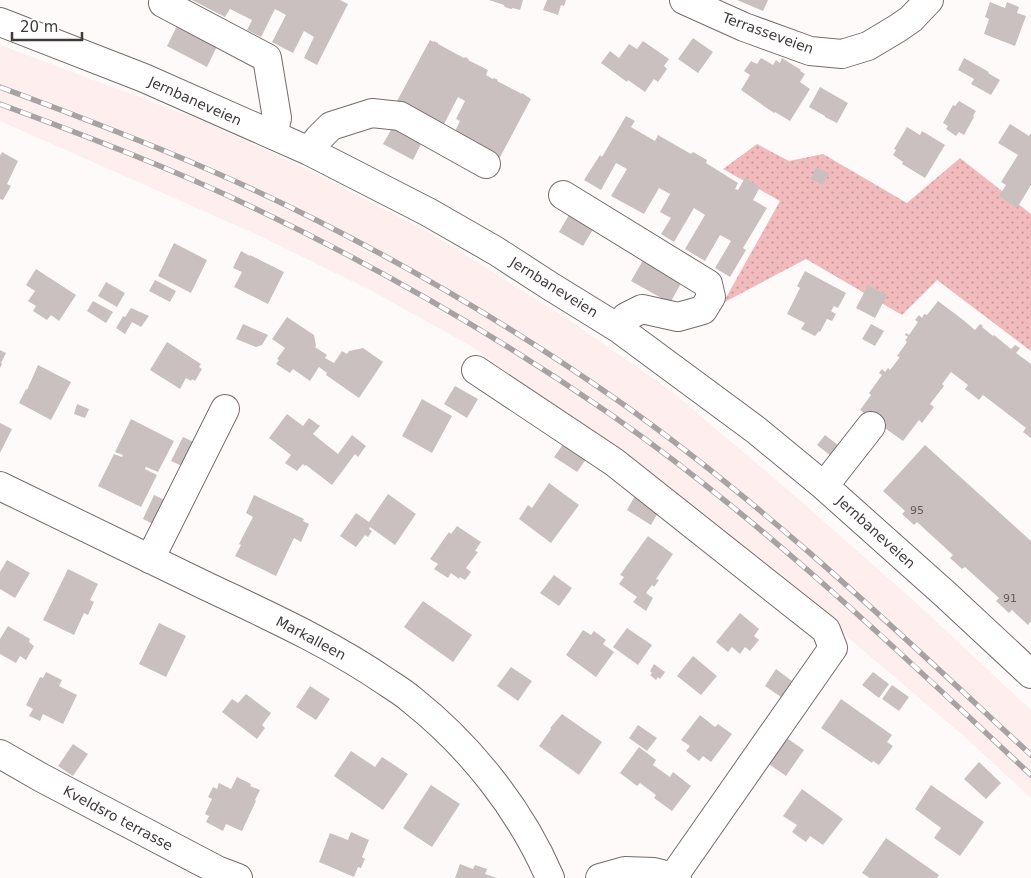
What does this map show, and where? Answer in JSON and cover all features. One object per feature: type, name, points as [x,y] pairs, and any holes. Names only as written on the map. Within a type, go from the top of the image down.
[{"type":"street","name":"Terrasseveien","points":[[684,0],[744,27],[810,50],[842,54],[868,46],[898,28],[929,0]]},
{"type":"street","points":[[163,3],[267,58],[277,118],[273,135]]},
{"type":"street","name":"Jernbaneveien","points":[[0,22],[144,78],[309,151],[428,212],[479,241],[618,328],[756,430],[824,486],[1031,674]]},
{"type":"street","points":[[309,151],[318,138],[331,126],[372,113],[400,116],[486,164]]},
{"type":"street","points":[[564,196],[708,284],[711,297],[703,310],[678,317],[642,309],[626,317],[618,328]]},
{"type":"street","points":[[476,370],[614,462],[826,630],[833,648],[675,877],[654,872],[625,871],[600,878]]},
{"type":"street","points":[[150,559],[225,409]]},
{"type":"street","points":[[824,486],[871,426]]},
{"type":"street","name":"Markalleen","points":[[0,486],[296,629],[374,673],[412,700],[456,740],[480,766],[506,800],[531,841],[550,878]]},
{"type":"street","name":"Kveldsro terrasse","points":[[0,754],[217,870],[238,878]]},
{"type":"shaded area","points":[[0,45],[195,118],[301,166],[432,234],[566,318],[670,390],[913,600],[1031,710],[1031,798],[966,738],[817,611],[579,424],[471,346],[372,291],[260,236],[0,121]]},
{"type":"shaded area","points":[[757,144],[789,161],[823,154],[907,203],[960,158],[1031,214],[1031,351],[937,280],[902,315],[806,259],[723,303],[780,201],[723,169]]},
{"type":"building","points":[[192,0],[340,0],[348,4],[317,65],[304,58],[314,37],[304,31],[293,53],[272,42],[286,15],[275,9],[261,37],[247,30],[252,20],[230,9],[225,17]]},
{"type":"building","points":[[489,0],[523,0],[520,10],[511,9]]},
{"type":"building","points":[[547,0],[566,0],[564,6],[561,5],[558,15],[543,10]]},
{"type":"building","points":[[737,0],[768,0],[763,11]]},
{"type":"building","points":[[990,2],[1005,8],[1007,2],[1019,7],[1017,13],[1026,16],[1015,46],[984,34],[989,19],[985,17]]},
{"type":"building","points":[[179,22],[219,42],[207,67],[167,46]]},
{"type":"building","points":[[693,38],[713,52],[698,73],[678,59]]},
{"type":"building","points":[[430,40],[488,70],[486,75],[531,99],[498,161],[453,135],[460,121],[456,119],[465,101],[458,97],[443,126],[397,101]]},
{"type":"building","points":[[643,41],[669,59],[664,66],[667,69],[658,82],[654,79],[645,92],[628,80],[627,82],[601,63],[610,51],[619,58],[629,44],[637,49]]},
{"type":"building","points":[[761,58],[773,65],[776,60],[780,63],[782,58],[805,74],[800,82],[810,89],[790,121],[774,113],[741,90],[750,75],[744,71],[751,61],[757,64]]},
{"type":"building","points":[[964,58],[1000,80],[991,95],[971,84],[974,79],[958,70]]},
{"type":"building","points":[[820,87],[848,103],[837,123],[809,107]]},
{"type":"building","points":[[959,101],[976,111],[964,135],[959,132],[956,136],[946,129],[948,126],[943,123],[953,105],[955,106]]},
{"type":"building","points":[[626,116],[635,121],[631,127],[655,141],[658,135],[691,154],[693,152],[707,160],[706,163],[738,183],[735,189],[738,190],[745,178],[760,187],[753,200],[767,208],[743,248],[746,250],[730,277],[715,268],[731,241],[720,235],[705,261],[685,249],[705,215],[694,208],[674,242],[661,234],[671,218],[660,212],[670,194],[659,188],[644,214],[611,196],[627,169],[616,163],[601,190],[584,180],[600,155],[602,157]]},
{"type":"building","points":[[395,123],[424,138],[413,160],[383,144]]},
{"type":"building","points":[[1010,124],[1029,136],[1031,133],[1031,185],[1017,208],[999,196],[1006,185],[1001,182],[1018,155],[998,143]]},
{"type":"building","points":[[907,127],[920,135],[922,131],[945,145],[925,178],[902,164],[903,162],[893,155],[896,150],[894,149]]},
{"type":"building","points":[[2,152],[18,161],[7,184],[11,186],[3,200],[0,199],[0,156]]},
{"type":"building","points":[[816,167],[829,173],[823,185],[811,179]]},
{"type":"building","points":[[573,208],[597,223],[583,246],[559,232]]},
{"type":"building","points":[[174,243],[207,260],[191,293],[158,276]]},
{"type":"building","points":[[241,251],[284,272],[268,304],[234,287],[242,272],[233,268]]},
{"type":"building","points":[[645,257],[683,280],[670,303],[631,281]]},
{"type":"building","points":[[36,269],[76,295],[59,321],[51,315],[47,320],[33,311],[36,306],[28,301],[35,291],[26,285]]},
{"type":"building","points":[[805,271],[846,293],[838,308],[834,306],[831,311],[836,314],[832,321],[827,319],[820,332],[815,336],[801,329],[805,323],[787,314],[800,288],[797,286]]},
{"type":"building","points":[[155,280],[176,291],[170,302],[149,291]]},
{"type":"building","points":[[106,282],[125,293],[117,307],[98,296]]},
{"type":"building","points":[[868,285],[887,295],[875,318],[856,308]]},
{"type":"building","points":[[93,301],[113,312],[106,323],[87,311]]},
{"type":"building","points":[[938,301],[975,330],[980,324],[1011,349],[1015,345],[1020,348],[1016,353],[1031,364],[1031,438],[1023,432],[1026,428],[983,395],[979,400],[965,389],[968,385],[951,372],[942,384],[944,386],[930,404],[934,407],[922,423],[919,420],[903,441],[860,410],[882,375],[879,373],[882,369],[885,372],[888,368],[890,370],[900,357],[897,356],[907,342],[905,340],[908,337],[905,335],[906,333],[909,335],[918,322],[915,320],[919,315],[922,318],[924,314],[927,315]]},
{"type":"building","points":[[131,308],[149,316],[141,327],[132,322],[125,334],[116,328],[123,316],[125,317]]},
{"type":"building","points":[[287,317],[314,335],[315,347],[327,355],[325,358],[334,363],[342,351],[347,354],[349,351],[363,348],[383,362],[359,398],[326,375],[327,373],[319,367],[310,381],[293,369],[290,373],[276,364],[279,360],[277,359],[285,348],[272,339]]},
{"type":"building","points":[[243,324],[268,335],[262,345],[256,347],[236,339]]},
{"type":"building","points":[[871,324],[884,331],[875,346],[862,339]]},
{"type":"building","points":[[167,342],[201,364],[199,367],[202,369],[195,381],[186,378],[180,389],[150,370]]},
{"type":"building","points":[[0,350],[6,353],[0,368]]},
{"type":"building","points":[[38,365],[71,382],[51,420],[19,403]]},
{"type":"building","points":[[455,386],[478,399],[467,418],[444,404]]},
{"type":"building","points":[[422,399],[452,416],[432,453],[402,436]]},
{"type":"building","points":[[77,404],[89,409],[85,418],[74,414]]},
{"type":"building","points":[[287,414],[303,426],[309,418],[320,426],[313,434],[338,454],[352,435],[366,446],[358,457],[355,454],[332,485],[306,465],[303,464],[297,471],[285,463],[291,455],[269,438]]},
{"type":"building","points":[[131,419],[174,441],[158,472],[145,468],[157,475],[141,507],[98,486],[114,454],[122,457],[123,455],[115,452]]},
{"type":"building","points":[[0,423],[12,429],[0,453]]},
{"type":"building","points":[[825,435],[838,445],[831,456],[817,445]]},
{"type":"building","points":[[183,437],[196,443],[184,467],[171,461]]},
{"type":"building","points":[[564,443],[587,458],[577,472],[554,457]]},
{"type":"building","points":[[925,445],[1031,541],[1031,621],[1028,625],[1012,610],[1009,613],[996,601],[999,598],[965,567],[962,569],[950,558],[953,555],[917,522],[914,525],[902,514],[905,511],[883,491]]},
{"type":"building","points":[[549,483],[579,505],[551,543],[519,519],[528,505],[532,508]]},
{"type":"building","points":[[388,494],[416,514],[395,545],[370,527],[369,529],[372,531],[368,537],[365,535],[356,547],[340,536],[356,513],[369,522]]},
{"type":"building","points":[[636,494],[660,509],[651,525],[627,510]]},
{"type":"building","points":[[154,495],[167,501],[155,525],[143,519]]},
{"type":"building","points":[[254,495],[304,519],[303,521],[309,524],[301,542],[294,538],[276,576],[235,556],[253,517],[246,513]]},
{"type":"building","points":[[457,526],[481,542],[475,551],[478,552],[466,568],[471,572],[465,580],[460,577],[459,579],[451,573],[448,578],[434,569],[438,564],[430,559],[449,532],[451,534]]},
{"type":"building","points":[[648,536],[673,554],[656,579],[659,580],[646,593],[653,598],[646,611],[633,602],[637,597],[619,584],[624,577],[620,575]]},
{"type":"building","points":[[7,560],[30,573],[15,598],[0,589],[0,572]]},
{"type":"building","points":[[68,569],[98,584],[90,600],[94,602],[88,615],[84,613],[74,635],[43,620]]},
{"type":"building","points":[[554,575],[572,588],[559,606],[540,593]]},
{"type":"building","points":[[423,601],[472,635],[453,662],[404,627]]},
{"type":"building","points":[[740,613],[759,629],[754,636],[759,640],[750,651],[745,647],[740,654],[732,647],[728,652],[716,642]]},
{"type":"building","points":[[159,623],[186,636],[166,677],[139,664]]},
{"type":"building","points":[[8,626],[30,639],[29,642],[34,646],[26,660],[20,656],[16,663],[0,654],[0,639]]},
{"type":"building","points":[[627,628],[652,645],[638,665],[613,647]]},
{"type":"building","points":[[583,630],[591,635],[594,631],[606,640],[603,644],[614,652],[596,677],[566,655]]},
{"type":"building","points":[[693,656],[717,676],[701,695],[677,676]]},
{"type":"building","points":[[654,664],[665,672],[660,679],[658,677],[656,680],[650,675]]},
{"type":"building","points":[[511,667],[532,681],[518,701],[497,686]]},
{"type":"building","points":[[776,669],[792,681],[781,697],[765,686]]},
{"type":"building","points":[[46,672],[62,680],[59,686],[77,695],[63,724],[43,714],[40,721],[29,716],[33,709],[26,705],[40,677],[43,678]]},
{"type":"building","points":[[873,672],[889,684],[879,698],[862,685]]},
{"type":"building","points":[[892,685],[909,697],[899,711],[882,699]]},
{"type":"building","points":[[310,686],[330,699],[316,720],[296,707]]},
{"type":"building","points":[[246,694],[271,713],[262,725],[265,728],[257,739],[222,712],[232,699],[238,703]]},
{"type":"building","points":[[841,699],[892,735],[887,742],[893,746],[879,765],[873,761],[872,763],[821,728]]},
{"type":"building","points":[[562,714],[602,742],[579,775],[539,746],[550,728]]},
{"type":"building","points":[[700,715],[715,727],[718,724],[732,734],[711,762],[703,756],[699,761],[686,751],[690,746],[681,740]]},
{"type":"building","points":[[638,725],[657,738],[647,751],[629,738]]},
{"type":"building","points":[[784,736],[804,750],[786,776],[766,762]]},
{"type":"building","points":[[73,744],[88,754],[73,776],[58,766]]},
{"type":"building","points":[[639,747],[656,760],[653,765],[670,777],[673,772],[691,786],[672,811],[654,798],[656,795],[640,783],[637,786],[620,773]]},
{"type":"building","points":[[351,751],[375,767],[382,757],[408,774],[383,810],[334,776]]},
{"type":"building","points":[[979,762],[1001,783],[986,799],[964,779]]},
{"type":"building","points":[[237,777],[260,790],[242,831],[226,824],[223,831],[206,822],[209,816],[205,814],[212,799],[208,797],[213,787],[217,789],[219,783],[231,789]]},
{"type":"building","points":[[431,785],[460,804],[432,847],[403,828]]},
{"type":"building","points":[[931,785],[984,822],[960,856],[934,838],[941,828],[915,809]]},
{"type":"building","points":[[802,789],[843,819],[823,845],[810,836],[806,842],[792,832],[797,825],[783,816]]},
{"type":"building","points":[[351,832],[369,840],[362,857],[365,859],[361,868],[358,867],[354,877],[319,862],[330,833],[348,840]]},
{"type":"building","points":[[886,838],[939,875],[937,878],[870,878],[862,873]]},
{"type":"building","points":[[460,864],[473,869],[475,865],[487,869],[485,874],[497,878],[455,878]]},
{"type":"railway","points":[[0,87],[160,149],[278,201],[394,261],[471,305],[546,352],[675,442],[780,527],[882,617],[1031,755]]},
{"type":"railway","points":[[0,104],[96,140],[223,193],[346,254],[436,304],[524,357],[610,414],[721,497],[879,633],[1031,775]]}]
